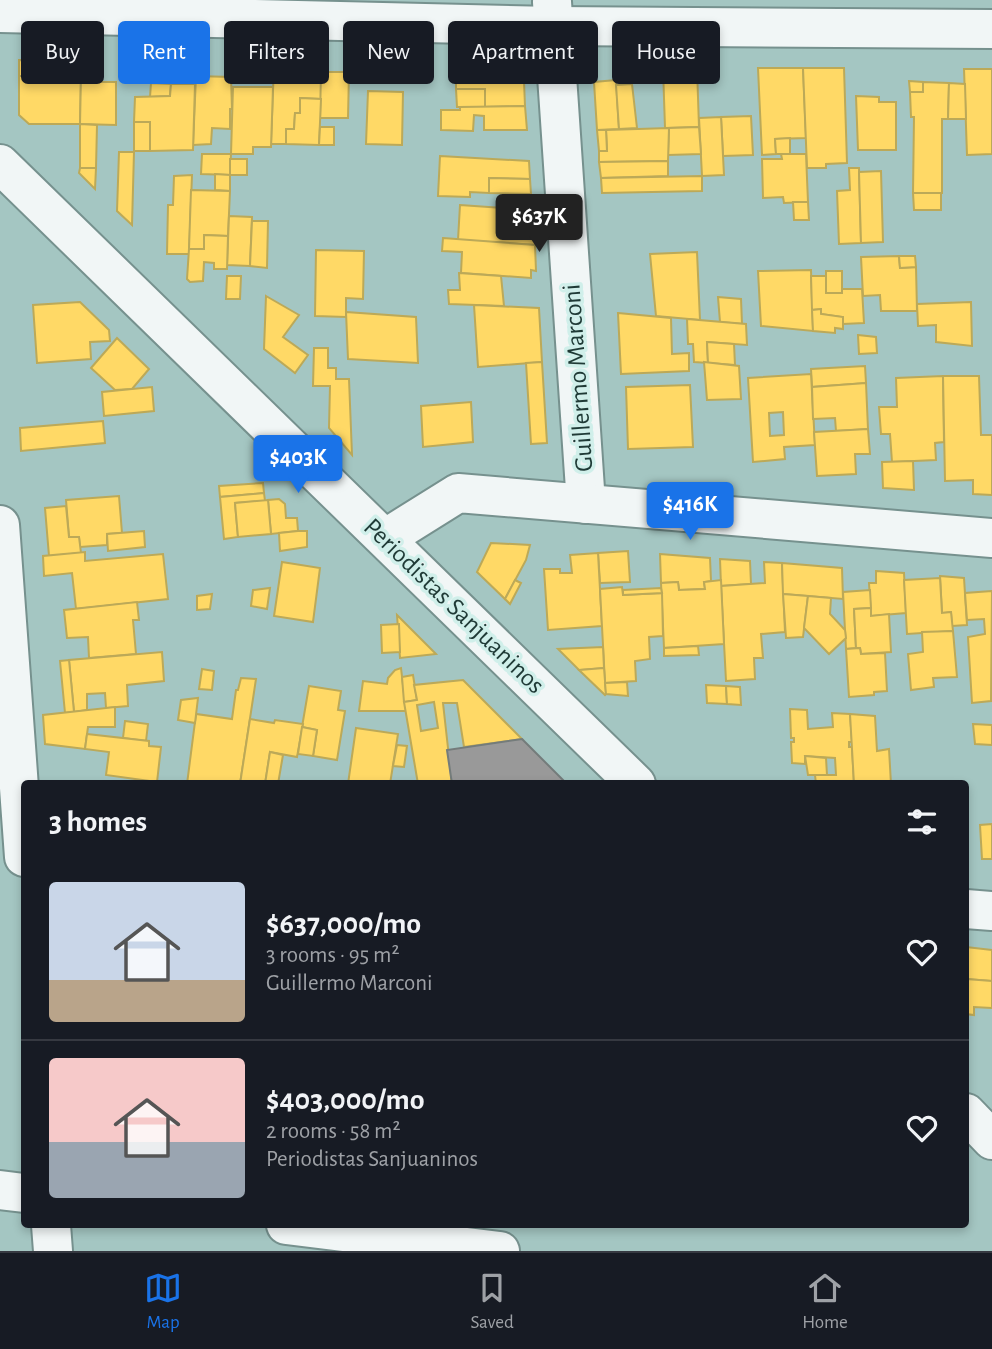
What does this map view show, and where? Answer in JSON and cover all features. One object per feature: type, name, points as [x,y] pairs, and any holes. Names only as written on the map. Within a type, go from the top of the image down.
[{"type":"street","points":[[0,13],[553,13],[992,30]]},
{"type":"street","name":"Guillermo Marconi","points":[[553,13],[586,504]]},
{"type":"street","name":"Periodistas Sanjuaninos","points":[[0,164],[632,780]]},
{"type":"street","points":[[386,538],[458,493],[992,538]]},
{"type":"street","points":[[0,525],[15,786],[21,833]]},
{"type":"street","points":[[969,909],[992,911]]},
{"type":"street","points":[[969,1116],[992,1140]]},
{"type":"street","points":[[0,1190],[21,1193]]},
{"type":"street","points":[[51,1228],[52,1251]]},
{"type":"street","points":[[323,1228],[483,1241]]},
{"type":"building: Homes","points":[[19,60],[21,60],[21,76]]},
{"type":"building: Homes","points":[[758,68],[803,68],[806,138],[775,139],[776,154],[762,155]]},
{"type":"building: Homes","points":[[803,68],[844,68],[847,163],[826,164],[826,168],[807,168]]},
{"type":"building: Homes","points":[[964,69],[992,69],[992,154],[967,155]]},
{"type":"building: Homes","points":[[329,72],[343,72],[343,84],[349,84],[348,118],[320,118],[321,84],[329,84]]},
{"type":"building: Homes","points":[[19,76],[21,84],[81,84],[80,124],[29,124],[19,115]]},
{"type":"building: Homes","points":[[210,76],[224,77],[224,84],[231,84],[230,129],[212,128],[211,144],[193,145],[196,84],[210,84]]},
{"type":"building: Homes","points":[[612,80],[612,84],[616,84],[619,129],[597,130],[594,84]]},
{"type":"building: Homes","points":[[909,81],[923,82],[923,92],[910,92]]},
{"type":"building: Homes","points":[[116,82],[116,125],[80,124],[81,84]]},
{"type":"building: Homes","points":[[923,82],[949,83],[948,119],[942,119],[942,193],[913,193],[914,117],[911,117],[910,92],[923,92]]},
{"type":"building: Homes","points":[[949,83],[965,84],[966,119],[948,119]]},
{"type":"building: Homes","points":[[151,84],[171,84],[170,96],[150,97]]},
{"type":"building: Homes","points":[[171,84],[195,84],[193,150],[150,151],[150,122],[134,122],[135,97],[170,96]]},
{"type":"building: Homes","points":[[273,84],[321,84],[321,99],[300,98],[300,113],[295,113],[294,129],[286,129],[286,144],[271,144]]},
{"type":"building: Homes","points":[[456,84],[524,84],[525,106],[485,107],[485,89],[456,89]]},
{"type":"building: Homes","points":[[632,84],[637,128],[619,129],[616,85]]},
{"type":"building: Homes","points":[[664,84],[698,84],[699,127],[665,128]]},
{"type":"building: Homes","points":[[233,87],[273,87],[271,147],[253,147],[253,154],[231,154]]},
{"type":"building: Homes","points":[[456,89],[485,89],[485,107],[457,107]]},
{"type":"building: Homes","points":[[368,91],[403,92],[402,145],[366,144]]},
{"type":"building: Homes","points":[[856,96],[879,97],[879,102],[896,102],[896,150],[858,150]]},
{"type":"building: Homes","points":[[300,98],[321,99],[319,145],[286,144],[286,129],[294,129],[295,113],[300,113]]},
{"type":"building: Homes","points":[[525,106],[527,130],[484,130],[484,116],[474,115],[473,131],[441,130],[441,110]]},
{"type":"building: Homes","points":[[751,116],[753,155],[723,156],[721,117]]},
{"type":"building: Homes","points":[[721,117],[724,175],[702,176],[699,118]]},
{"type":"building: Homes","points":[[134,122],[150,122],[150,151],[134,151]]},
{"type":"building: Homes","points":[[80,124],[97,125],[96,168],[80,168]]},
{"type":"building: Homes","points":[[320,127],[334,127],[334,145],[319,145]]},
{"type":"building: Homes","points":[[699,127],[701,154],[668,155],[669,128]]},
{"type":"building: Homes","points":[[669,128],[668,161],[599,162],[599,151],[607,151],[606,130]]},
{"type":"building: Homes","points":[[597,130],[606,130],[607,151],[599,151]]},
{"type":"building: Homes","points":[[790,138],[790,154],[776,154],[775,139]]},
{"type":"building: Homes","points":[[119,152],[134,152],[132,225],[117,211]]},
{"type":"building: Homes","points":[[202,154],[231,154],[230,175],[201,174]]},
{"type":"building: Homes","points":[[781,154],[806,154],[808,202],[784,203],[783,197],[763,198],[762,159],[782,159]]},
{"type":"building: Homes","points":[[440,156],[529,161],[530,179],[489,178],[489,193],[470,192],[470,197],[438,196]]},
{"type":"building: Homes","points":[[230,159],[247,159],[247,175],[230,175]]},
{"type":"building: Homes","points":[[668,161],[668,176],[601,178],[599,162]]},
{"type":"building: Homes","points":[[80,168],[96,168],[95,189],[79,173]]},
{"type":"building: Homes","points":[[849,168],[859,168],[861,243],[839,244],[837,191],[850,190]]},
{"type":"building: Homes","points":[[881,171],[883,242],[861,243],[859,172]]},
{"type":"building: Homes","points":[[215,174],[230,175],[230,191],[215,190]]},
{"type":"building: Homes","points":[[192,175],[189,254],[167,254],[168,205],[173,205],[174,176]]},
{"type":"building: Homes","points":[[702,176],[702,191],[602,193],[601,178]]},
{"type":"building: Homes","points":[[489,178],[530,179],[531,194],[489,193]]},
{"type":"building: Homes","points":[[191,190],[230,191],[228,236],[204,235],[204,249],[189,249]]},
{"type":"building: Homes","points":[[913,193],[941,193],[941,210],[914,210]]},
{"type":"building: Homes","points":[[793,202],[808,202],[809,220],[794,220]]},
{"type":"building: Homes","points":[[460,205],[532,210],[535,245],[458,240]]},
{"type":"building: Homes","points":[[229,216],[252,217],[250,266],[227,265]]},
{"type":"building: Homes","points":[[252,221],[268,221],[267,268],[250,266]]},
{"type":"building: Homes","points":[[204,235],[228,236],[227,269],[214,269],[214,263],[204,262],[203,281],[190,282],[187,279],[189,249],[204,249]]},
{"type":"building: Homes","points":[[443,238],[535,245],[536,271],[531,270],[531,278],[461,273],[462,252],[442,251]]},
{"type":"building: Homes","points":[[316,250],[364,251],[363,299],[346,298],[346,317],[315,316]]},
{"type":"building: Homes","points":[[697,252],[700,320],[656,316],[650,254]]},
{"type":"building: Homes","points":[[899,256],[900,268],[916,267],[917,311],[881,311],[880,295],[863,296],[861,257]]},
{"type":"building: Homes","points":[[899,256],[915,256],[916,267],[900,268]]},
{"type":"building: Homes","points":[[811,270],[813,331],[761,326],[758,271]]},
{"type":"building: Homes","points":[[826,271],[842,271],[842,293],[826,293]]},
{"type":"building: Homes","points":[[459,273],[501,276],[504,306],[449,304],[448,290],[460,290]]},
{"type":"building: Homes","points":[[227,276],[241,276],[240,299],[226,299]]},
{"type":"building: Homes","points":[[811,276],[826,276],[826,293],[842,293],[842,289],[862,289],[864,323],[843,324],[843,317],[821,314],[821,309],[812,310]]},
{"type":"building: Homes","points":[[266,296],[299,315],[283,337],[308,355],[295,373],[264,349]]},
{"type":"building: Homes","points":[[718,297],[741,299],[742,324],[720,322]]},
{"type":"building: Homes","points":[[80,302],[109,330],[110,341],[90,342],[91,359],[37,363],[33,305]]},
{"type":"building: Homes","points":[[971,302],[972,346],[936,342],[936,325],[918,326],[917,304]]},
{"type":"building: Homes","points":[[474,305],[539,308],[542,362],[478,367]]},
{"type":"building: Homes","points":[[821,309],[821,314],[843,317],[843,329],[835,328],[835,333],[813,331],[812,310]]},
{"type":"building: Homes","points":[[346,312],[416,317],[418,363],[348,359]]},
{"type":"building: Homes","points":[[618,313],[671,318],[672,354],[689,353],[689,371],[621,374]]},
{"type":"building: Homes","points":[[687,319],[746,324],[747,345],[707,342],[708,363],[694,362],[693,344],[688,344]]},
{"type":"building: Homes","points":[[858,335],[876,337],[877,353],[859,354]]},
{"type":"building: Homes","points":[[117,338],[149,369],[132,389],[115,390],[91,368]]},
{"type":"building: Homes","points":[[707,342],[734,344],[735,365],[708,363]]},
{"type":"building: Homes","points":[[314,348],[328,348],[328,368],[336,368],[336,379],[349,379],[352,455],[329,428],[330,386],[313,386]]},
{"type":"building: Homes","points":[[542,362],[547,443],[531,444],[526,363]]},
{"type":"building: Homes","points":[[704,362],[739,366],[741,399],[707,400]]},
{"type":"building: Homes","points":[[865,366],[866,383],[812,387],[811,369]]},
{"type":"building: Homes","points":[[811,374],[815,445],[784,447],[785,459],[753,462],[748,378]],"holes":[[[783,412],[784,435],[770,436],[769,413]]]},
{"type":"building: Homes","points":[[943,376],[944,442],[935,443],[936,460],[892,462],[890,434],[881,434],[879,407],[897,407],[896,378]]},
{"type":"building: Homes","points":[[943,376],[979,376],[981,435],[992,435],[992,495],[973,494],[973,480],[945,481]]},
{"type":"building: Homes","points":[[866,383],[868,429],[836,431],[835,418],[813,419],[812,387]]},
{"type":"building: Homes","points":[[690,385],[693,447],[628,449],[626,387]]},
{"type":"building: Homes","points":[[152,387],[154,411],[104,416],[102,392]]},
{"type":"building: Homes","points":[[471,402],[473,442],[423,447],[421,406]]},
{"type":"building: Homes","points":[[103,421],[105,443],[21,451],[20,428]]},
{"type":"building: Homes","points":[[868,429],[870,454],[855,454],[856,474],[817,476],[814,432]]},
{"type":"building: Homes","points":[[913,461],[914,490],[883,488],[882,462]]},
{"type":"building: Homes","points":[[263,483],[264,493],[220,497],[219,486]]},
{"type":"building: Homes","points":[[264,493],[265,501],[235,503],[238,537],[224,539],[220,497]]},
{"type":"building: Homes","points":[[119,496],[122,533],[107,534],[107,545],[80,547],[79,537],[69,537],[66,500]]},
{"type":"building: Homes","points":[[279,499],[285,504],[286,518],[297,518],[298,531],[271,534],[268,500]]},
{"type":"building: Homes","points":[[268,500],[271,534],[238,537],[235,503]]},
{"type":"building: Homes","points":[[66,506],[69,537],[79,537],[81,553],[49,556],[45,508]]},
{"type":"building: Homes","points":[[144,531],[145,547],[108,551],[107,534]]},
{"type":"building: Homes","points":[[307,531],[307,547],[280,551],[279,533]]},
{"type":"building: Homes","points":[[491,543],[530,545],[526,560],[505,599],[477,572]]},
{"type":"building: Homes","points":[[628,551],[630,582],[600,583],[598,553]]},
{"type":"building: Homes","points":[[85,552],[85,561],[163,554],[168,599],[76,609],[72,573],[44,576],[43,556]]},
{"type":"building: Homes","points":[[598,553],[602,626],[548,630],[544,569],[560,569],[560,573],[572,573],[570,555]]},
{"type":"building: Homes","points":[[660,554],[710,558],[711,581],[704,582],[705,589],[679,590],[678,582],[661,583]]},
{"type":"building: Homes","points":[[720,559],[750,561],[751,584],[721,586]]},
{"type":"building: Homes","points":[[282,562],[320,568],[313,622],[274,616]]},
{"type":"building: Homes","points":[[764,562],[782,563],[785,632],[761,634],[763,658],[754,658],[755,679],[726,681],[721,586],[765,583]]},
{"type":"building: Homes","points":[[782,563],[842,568],[843,599],[783,594]]},
{"type":"building: Homes","points":[[876,571],[904,573],[906,613],[871,616],[869,583],[876,583]]},
{"type":"building: Homes","points":[[940,576],[964,578],[967,625],[952,626],[951,612],[942,613]]},
{"type":"building: Homes","points":[[940,578],[942,613],[951,612],[953,631],[907,634],[904,580]]},
{"type":"building: Homes","points":[[515,580],[521,583],[510,604],[505,599]]},
{"type":"building: Homes","points":[[721,580],[724,644],[664,648],[661,583],[678,582],[679,590],[705,589],[704,582]]},
{"type":"building: Homes","points":[[622,587],[623,595],[662,593],[663,636],[649,637],[650,659],[635,661],[636,681],[605,683],[600,589]]},
{"type":"building: Homes","points":[[270,588],[267,609],[251,606],[253,590]]},
{"type":"building: Homes","points":[[661,588],[662,593],[623,595],[623,590]]},
{"type":"building: Homes","points":[[870,590],[871,608],[854,609],[856,648],[846,649],[843,592]]},
{"type":"building: Homes","points":[[992,591],[991,701],[972,703],[968,637],[985,634],[984,619],[967,620],[965,593]]},
{"type":"building: Homes","points":[[212,594],[210,609],[197,610],[197,596]]},
{"type":"building: Homes","points":[[783,594],[808,596],[803,637],[786,638]]},
{"type":"building: Homes","points":[[808,596],[831,598],[830,614],[845,630],[846,638],[829,654],[804,628]]},
{"type":"building: Homes","points":[[137,602],[139,620],[133,620],[136,654],[89,658],[88,637],[67,638],[64,610]]},
{"type":"building: Homes","points":[[871,608],[871,616],[889,614],[891,652],[861,654],[860,648],[856,648],[854,609]]},
{"type":"building: Homes","points":[[397,615],[436,654],[400,658]]},
{"type":"building: Homes","points":[[399,624],[400,652],[382,653],[381,625]]},
{"type":"building: Homes","points":[[953,631],[957,677],[933,678],[934,687],[911,690],[908,654],[923,652],[922,632]]},
{"type":"building: Homes","points":[[698,646],[699,655],[664,656],[664,648]]},
{"type":"building: Homes","points":[[603,647],[604,668],[579,670],[558,649]]},
{"type":"building: Homes","points":[[860,648],[861,654],[885,653],[887,691],[849,697],[846,649]]},
{"type":"building: Homes","points":[[162,652],[164,681],[127,685],[128,706],[106,708],[105,693],[87,694],[87,710],[74,712],[69,660]]},
{"type":"building: Homes","points":[[69,660],[74,712],[65,713],[60,661]]},
{"type":"building: Homes","points":[[401,668],[406,711],[359,711],[363,681],[387,684],[388,678],[395,670]]},
{"type":"building: Homes","points":[[604,668],[606,694],[605,695],[579,670]]},
{"type":"building: Homes","points":[[202,669],[214,671],[212,690],[199,689]]},
{"type":"building: Homes","points":[[413,675],[417,700],[404,702],[402,677]]},
{"type":"building: Homes","points":[[241,678],[256,679],[241,780],[188,780],[196,714],[232,719]]},
{"type":"building: Homes","points":[[463,680],[522,739],[464,747],[457,703],[443,703],[452,780],[417,780],[404,702],[417,700],[414,685]],"holes":[[[434,702],[438,728],[421,731],[417,705]]]},
{"type":"building: Homes","points":[[627,682],[628,696],[606,694],[605,683]]},
{"type":"building: Homes","points":[[706,685],[726,686],[727,704],[707,703]]},
{"type":"building: Homes","points":[[309,686],[341,691],[338,710],[345,711],[337,760],[313,756],[317,730],[302,727]]},
{"type":"building: Homes","points":[[726,686],[740,687],[741,705],[727,704]]},
{"type":"building: Homes","points":[[198,698],[195,723],[178,720],[181,700]]},
{"type":"building: Homes","points":[[115,707],[115,727],[88,727],[85,749],[45,744],[43,715]]},
{"type":"building: Homes","points":[[790,709],[807,710],[808,729],[833,727],[832,713],[850,714],[852,742],[849,742],[849,747],[852,747],[854,780],[816,780],[815,775],[836,775],[835,758],[805,756],[805,764],[792,763],[791,742],[794,742],[794,738],[791,738]]},
{"type":"building: Homes","points":[[850,714],[875,716],[877,751],[889,749],[891,780],[854,780]]},
{"type":"building: Homes","points":[[250,719],[303,724],[297,757],[270,752],[266,780],[241,780]]},
{"type":"building: Homes","points":[[125,721],[148,724],[146,741],[123,738]]},
{"type":"building: Homes","points":[[973,724],[992,725],[992,745],[975,744]]},
{"type":"building: Homes","points":[[302,727],[317,730],[313,756],[298,754]]},
{"type":"building: Homes","points":[[356,728],[398,734],[391,780],[349,780]]},
{"type":"building: Homes","points":[[87,734],[149,741],[149,746],[161,747],[157,780],[106,775],[109,752],[85,749]]},
{"type":"building: Homes","points":[[397,745],[407,746],[404,767],[393,766]]},
{"type":"building: Homes","points":[[270,752],[283,755],[279,780],[266,780]]},
{"type":"building: Homes","points":[[805,756],[826,758],[827,775],[808,775]]},
{"type":"building: Homes","points":[[992,824],[992,859],[982,859],[980,825]]},
{"type":"building: Homes","points":[[969,947],[992,950],[992,981],[969,979]]},
{"type":"building: Homes","points":[[969,979],[992,981],[992,1008],[974,1007],[974,1015],[969,1014]]},
{"type":"building: Industry","points":[[522,739],[563,780],[451,780],[447,750]]}]
